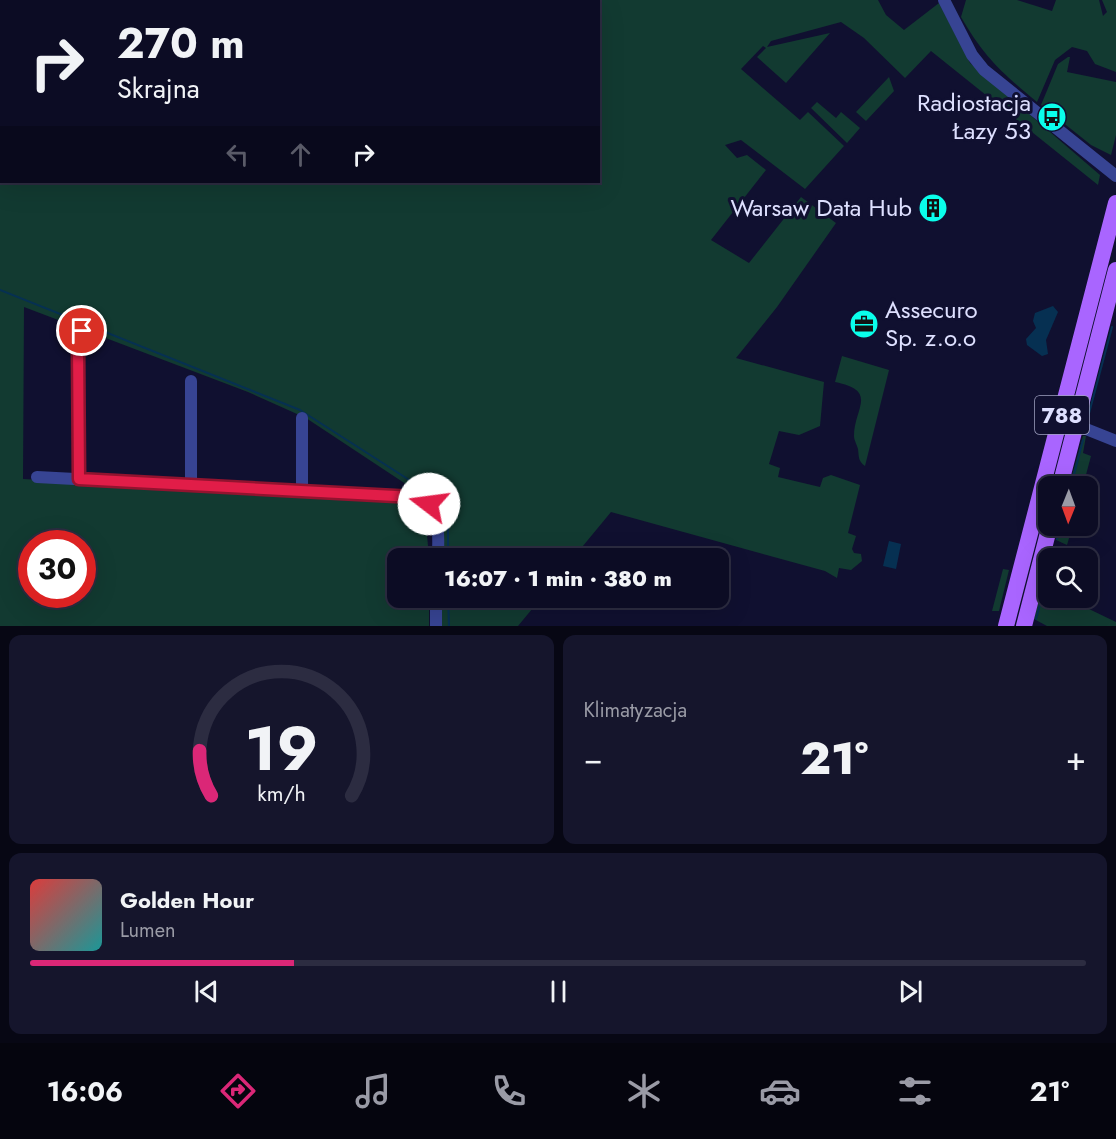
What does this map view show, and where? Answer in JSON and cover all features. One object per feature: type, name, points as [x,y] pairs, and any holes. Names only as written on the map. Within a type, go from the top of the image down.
[{"type":"main road","name":"788","points":[[1006,626],[1116,203]]},
{"type":"main road","name":"788","points":[[1063,476],[1116,270]]},
{"type":"main road","points":[[1024,626],[1047,536]]},
{"type":"street","points":[[944,0],[972,55],[984,70],[1116,176]]},
{"type":"street","points":[[79,479],[78,344],[82,331]]},
{"type":"street","points":[[191,381],[191,484]]},
{"type":"street","points":[[302,418],[302,491]]},
{"type":"street","points":[[1076,425],[1116,441]]},
{"type":"street","points":[[37,477],[191,484],[423,500],[437,516],[438,548]]},
{"type":"street","points":[[436,608],[436,626]]},
{"type":"green space","points":[[600,0],[878,0],[886,15],[904,30],[939,3],[970,63],[1100,175],[1098,185],[931,51],[905,78],[864,38],[841,22],[771,41],[767,47],[830,33],[786,83],[757,57],[766,48],[763,46],[741,69],[800,120],[808,112],[844,146],[805,189],[741,140],[725,145],[737,158],[747,155],[766,170],[711,240],[749,263],[801,197],[836,223],[777,307],[736,358],[824,382],[820,426],[799,435],[779,431],[769,464],[780,468],[778,477],[820,487],[823,478],[831,475],[860,485],[848,533],[856,536],[852,549],[854,553],[861,554],[862,561],[851,570],[839,568],[837,578],[825,571],[611,512],[581,548],[441,548],[442,519],[436,504],[306,418],[248,392],[24,307],[23,479],[415,502],[425,511],[428,548],[387,548],[387,608],[429,608],[429,626],[0,626],[0,183],[600,183]]},
{"type":"green space","points":[[966,0],[1017,0],[1052,11],[1056,0],[1099,0],[1103,16],[1107,12],[1102,0],[1116,0],[1116,72],[1095,64],[1087,51],[1072,47],[1055,60],[1037,102],[1004,73],[978,43],[961,17]]},
{"type":"green space","points":[[1070,57],[1067,72],[1116,82],[1116,135],[1111,155],[1091,145],[1041,105],[1058,64]]},
{"type":"green space","points":[[889,77],[894,91],[866,121],[856,112]]},
{"type":"green space","points":[[817,102],[836,118],[841,112],[860,128],[847,143],[811,108]]},
{"type":"green space","points":[[842,356],[889,370],[865,466],[859,459],[854,439],[861,402],[860,396],[857,390],[835,382]]},
{"type":"green space","points":[[1083,436],[1086,436],[1083,453],[1091,456],[1086,476],[1072,476]]},
{"type":"green space","points":[[1057,536],[1070,536],[1067,545],[1056,540]]},
{"type":"green space","points":[[1003,569],[1009,570],[999,611],[992,611]]},
{"type":"green space","points":[[1038,603],[1038,608],[1087,608],[1116,622],[1116,626],[1047,626],[1034,619]]},
{"type":"green space","points":[[441,608],[533,608],[518,626],[440,626]]},
{"type":"water","points":[[1053,306],[1058,312],[1046,340],[1048,354],[1042,356],[1027,345],[1026,339],[1036,328],[1033,321],[1035,313]]},
{"type":"water","points":[[889,541],[901,544],[896,569],[883,566]]},
{"type":"waterway","points":[[0,290],[300,410],[442,501],[448,514],[448,548]]},
{"type":"waterway","points":[[1088,417],[1112,327]]},
{"type":"waterway","points":[[1074,476],[1083,440]]},
{"type":"waterway","points":[[448,608],[449,626]]},
{"type":"waterway","points":[[1036,619],[1039,608]]},
{"type":"place","name":"Radiostacja Łazy 53","points":[[1052,117]]},
{"type":"place","name":"Warsaw Data Hub","points":[[933,208]]},
{"type":"place","name":"Assecuro Sp. z.o.o","points":[[864,324]]},
{"type":"route","points":[[82,331],[78,344],[79,479],[414,497],[429,504]]}]
